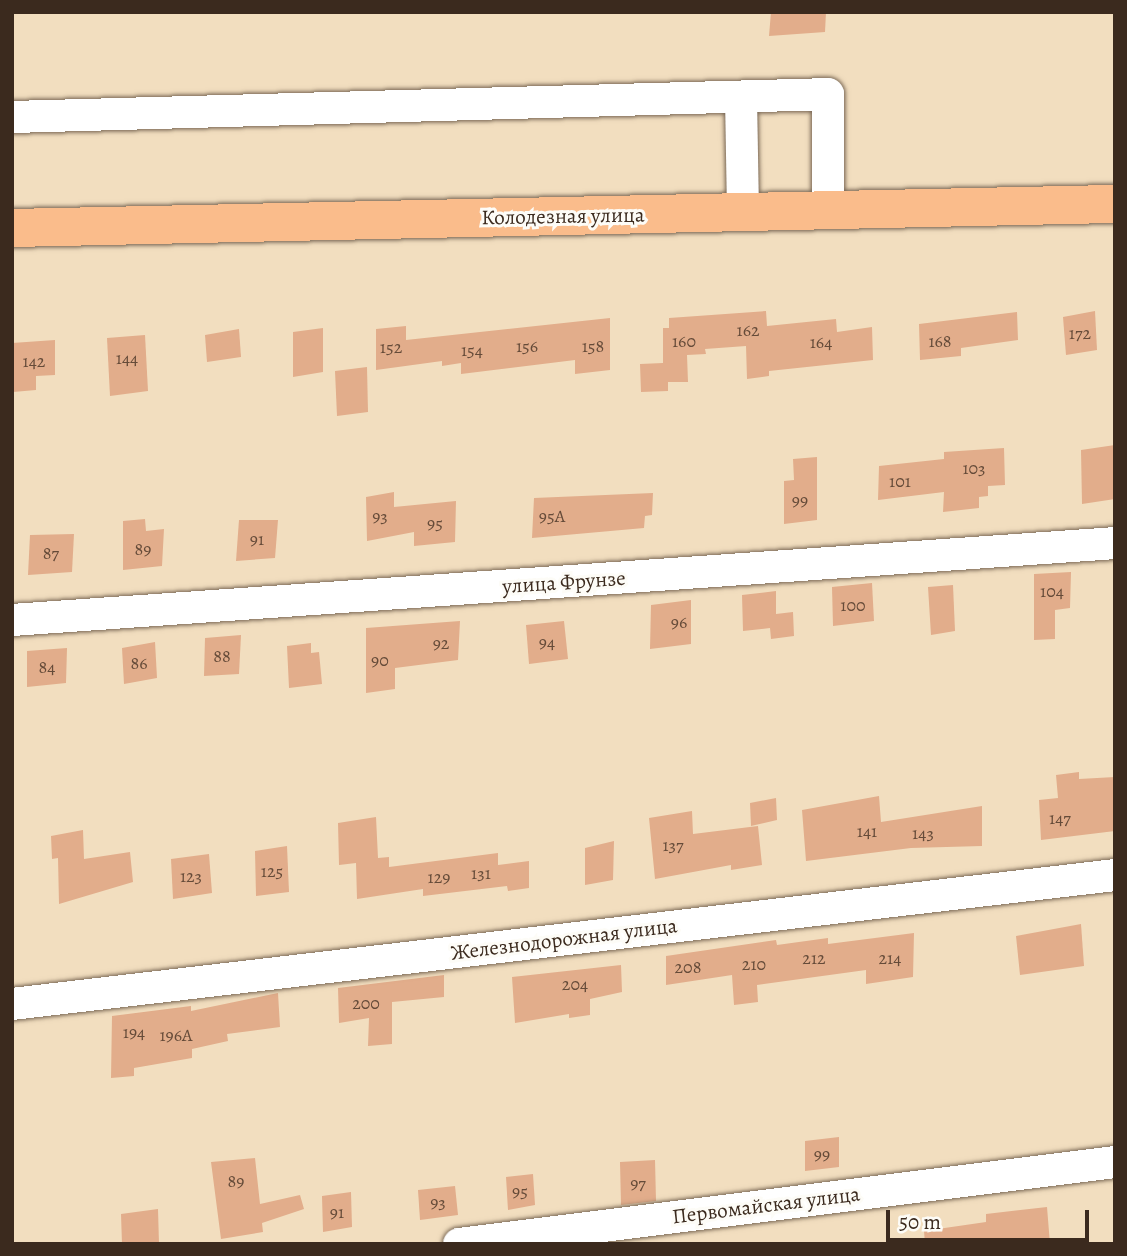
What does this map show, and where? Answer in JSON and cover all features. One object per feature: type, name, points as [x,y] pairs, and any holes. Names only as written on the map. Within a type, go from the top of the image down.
[{"type":"main road","name":"Колодезная улица","points":[[12,229],[1115,204]]},
{"type":"street","points":[[12,117],[828,94],[828,210]]},
{"type":"street","points":[[741,97],[743,212]]},
{"type":"street","name":"улица Фрунзе","points":[[12,620],[1115,543]]},
{"type":"street","name":"Железнодорожная улица","points":[[12,1004],[1115,875]]},
{"type":"street","name":"Первомайская улица","points":[[459,1244],[1115,1162]]},
{"type":"building","points":[[771,12],[826,12],[825,32],[769,36]]},
{"type":"building","points":[[766,311],[767,326],[836,319],[837,332],[872,327],[873,360],[769,371],[769,376],[747,379],[746,346],[705,349],[706,354],[687,355],[688,382],[668,382],[668,391],[641,392],[640,364],[663,363],[663,328],[669,328],[669,318]]},
{"type":"building","points":[[1095,311],[1097,350],[1066,355],[1063,317]]},
{"type":"building","points":[[1017,312],[1018,340],[961,348],[961,356],[920,360],[919,324]]},
{"type":"building","points":[[610,318],[610,370],[575,374],[575,360],[461,374],[461,363],[442,366],[442,361],[376,370],[376,329],[406,326],[406,340]]},
{"type":"building","points":[[323,328],[323,372],[293,377],[293,332]]},
{"type":"building","points":[[239,329],[241,357],[207,362],[205,335]]},
{"type":"building","points":[[145,335],[148,391],[110,396],[107,338]]},
{"type":"building","points":[[55,340],[55,375],[36,376],[36,390],[13,392],[12,343]]},
{"type":"building","points":[[367,367],[368,412],[337,416],[335,371]]},
{"type":"building","points":[[1115,445],[1115,499],[1082,504],[1081,450]]},
{"type":"building","points":[[1004,448],[1005,485],[988,486],[988,496],[979,497],[979,508],[943,512],[944,492],[878,500],[879,466],[944,459],[944,452]]},
{"type":"building","points":[[817,457],[817,520],[784,524],[784,481],[794,480],[793,459]]},
{"type":"building","points":[[394,492],[394,507],[456,501],[455,542],[414,546],[414,532],[367,541],[366,497]]},
{"type":"building","points":[[653,493],[652,515],[645,516],[644,528],[532,538],[534,498]]},
{"type":"building","points":[[145,519],[146,531],[164,529],[162,566],[123,570],[123,521]]},
{"type":"building","points":[[239,520],[278,520],[275,558],[236,561]]},
{"type":"building","points":[[74,534],[72,572],[28,575],[30,535]]},
{"type":"building","points":[[1071,572],[1070,608],[1055,610],[1055,639],[1034,640],[1034,574]]},
{"type":"building","points":[[872,583],[874,621],[833,626],[832,587]]},
{"type":"building","points":[[953,585],[955,631],[931,635],[928,587]]},
{"type":"building","points":[[776,591],[776,614],[793,612],[794,636],[771,639],[770,628],[743,631],[742,595]]},
{"type":"building","points":[[691,600],[691,644],[650,649],[651,605]]},
{"type":"building","points":[[460,621],[458,660],[395,668],[395,689],[366,693],[366,628]]},
{"type":"building","points":[[564,621],[568,659],[529,664],[526,625]]},
{"type":"building","points":[[241,635],[239,674],[204,676],[205,638]]},
{"type":"building","points":[[155,642],[157,678],[124,684],[122,648]]},
{"type":"building","points":[[311,643],[311,653],[319,652],[322,684],[289,688],[287,646]]},
{"type":"building","points":[[67,648],[66,683],[27,687],[27,651]]},
{"type":"building","points":[[1079,772],[1079,779],[1115,777],[1115,831],[1041,840],[1039,800],[1058,798],[1056,775]]},
{"type":"building","points":[[879,796],[881,822],[982,806],[982,846],[911,848],[806,861],[802,810]]},
{"type":"building","points":[[776,798],[777,820],[751,826],[750,803]]},
{"type":"building","points":[[692,811],[693,834],[758,826],[762,865],[731,870],[731,865],[655,879],[649,818]]},
{"type":"building","points":[[376,817],[378,858],[389,857],[389,867],[498,853],[498,865],[529,861],[529,888],[508,891],[507,886],[423,896],[423,889],[357,899],[356,863],[339,865],[338,823]]},
{"type":"building","points":[[83,830],[84,859],[130,852],[133,882],[59,904],[58,858],[52,859],[51,836]]},
{"type":"building","points":[[614,841],[613,880],[585,885],[585,848]]},
{"type":"building","points":[[287,846],[289,892],[256,896],[255,851]]},
{"type":"building","points":[[209,854],[212,893],[173,899],[171,859]]},
{"type":"building","points":[[1081,924],[1084,966],[1020,975],[1016,936]]},
{"type":"building","points":[[914,933],[913,977],[866,984],[866,970],[757,985],[758,1002],[734,1005],[732,975],[666,985],[666,956],[776,940],[777,945],[828,938],[828,944]]},
{"type":"building","points":[[621,965],[622,992],[590,999],[590,1015],[569,1018],[569,1014],[515,1023],[512,977]]},
{"type":"building","points":[[444,975],[444,997],[392,1002],[392,1044],[368,1046],[369,1018],[339,1023],[338,988]]},
{"type":"building","points":[[278,993],[280,1027],[227,1034],[228,1041],[192,1049],[192,1058],[134,1068],[134,1076],[111,1078],[112,1016],[191,1006],[191,1011]]},
{"type":"building","points":[[839,1137],[839,1167],[805,1171],[805,1141]]},
{"type":"building","points":[[255,1158],[260,1204],[300,1195],[304,1209],[262,1223],[263,1232],[221,1239],[211,1162]]},
{"type":"building","points":[[655,1160],[656,1201],[621,1205],[620,1162]]},
{"type":"building","points":[[533,1174],[535,1205],[508,1210],[506,1177]]},
{"type":"building","points":[[455,1186],[458,1215],[420,1220],[418,1190]]},
{"type":"building","points":[[351,1192],[352,1227],[323,1232],[322,1196]]},
{"type":"building","points":[[1047,1207],[1050,1244],[925,1244],[924,1231],[986,1222],[986,1214]]},
{"type":"building","points":[[158,1209],[159,1244],[122,1244],[121,1214]]}]
